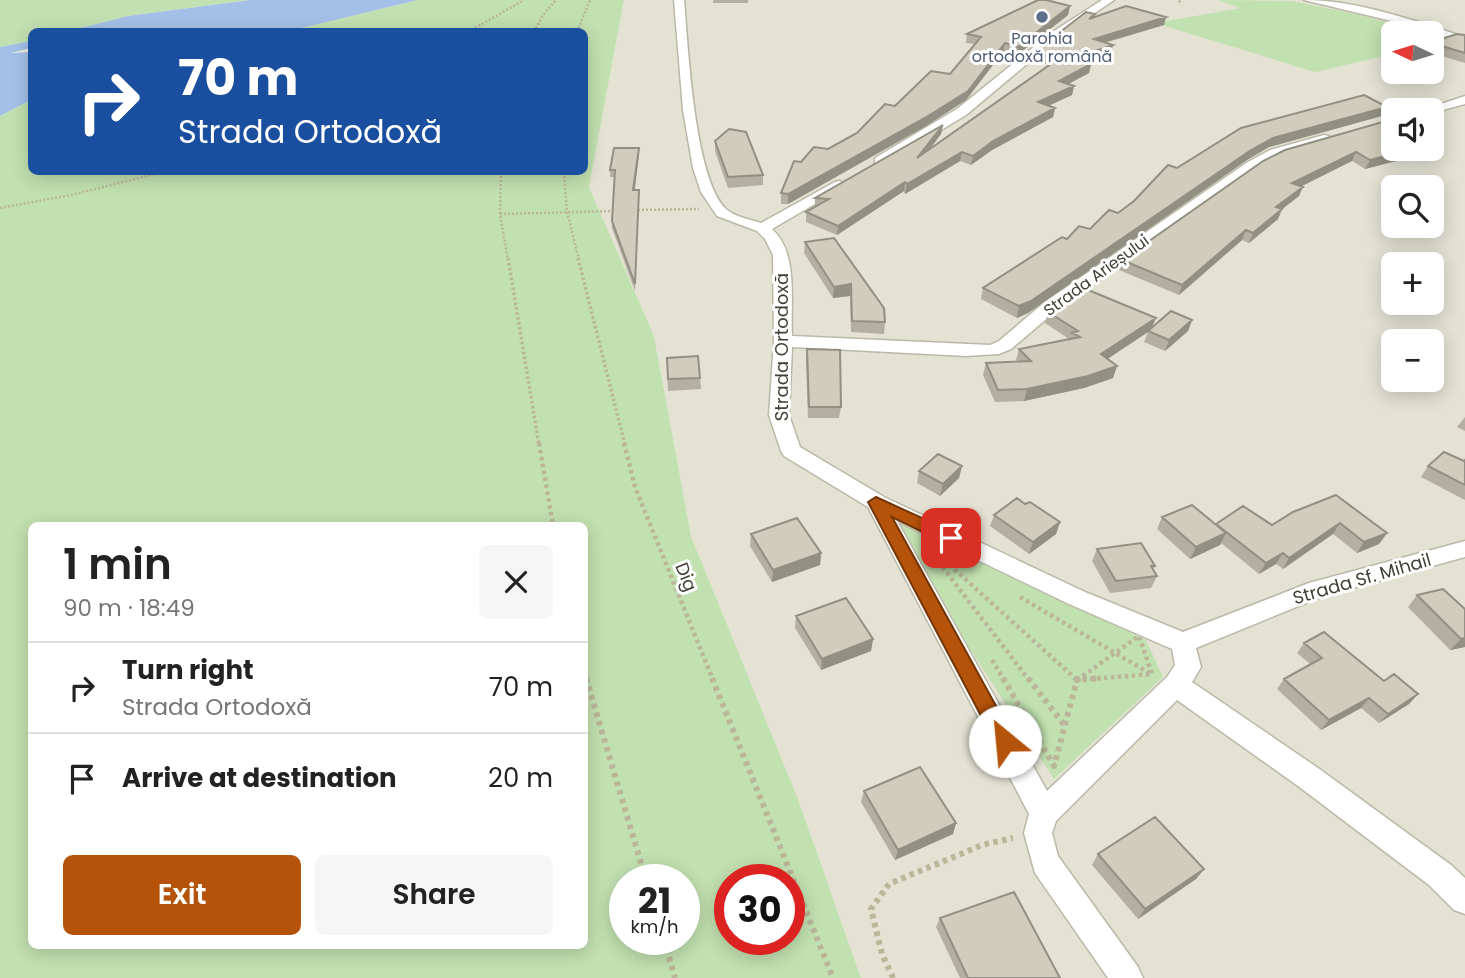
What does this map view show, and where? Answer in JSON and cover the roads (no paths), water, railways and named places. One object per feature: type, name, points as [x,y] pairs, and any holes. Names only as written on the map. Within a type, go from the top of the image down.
[{"type":"street","points":[[679,0],[696,161],[718,209],[762,228],[864,171],[972,104],[1046,40],[1079,15],[1109,0]]},
{"type":"street","points":[[1309,0],[1398,19],[1465,40]]},
{"type":"street","points":[[1444,106],[1465,100]]},
{"type":"street","name":"Strada Arieșului","points":[[783,341],[966,351],[993,350],[1005,345],[1051,306],[1252,165],[1275,153],[1344,133]]},
{"type":"street","name":"Strada Ortodoxă","points":[[762,228],[772,237],[781,255],[783,341],[779,415],[791,451],[876,502],[1077,598],[1183,643]]},
{"type":"street","points":[[876,502],[1041,823],[1045,863],[1127,978]]},
{"type":"street","name":"Strada Sf. Mihail","points":[[1183,643],[1317,589],[1465,549]]},
{"type":"street","points":[[1041,823],[1164,680],[1188,667],[1183,643]]},
{"type":"street","points":[[1164,680],[1308,777],[1440,876],[1465,899]]},
{"type":"water","points":[[250,0],[418,0],[301,28],[81,28],[128,16]]},
{"type":"water","points":[[28,42],[28,49],[11,53],[28,52],[28,102],[0,116],[0,47]]},
{"type":"place","name":"Parohia ortodoxă română","points":[[1042,17]]}]
